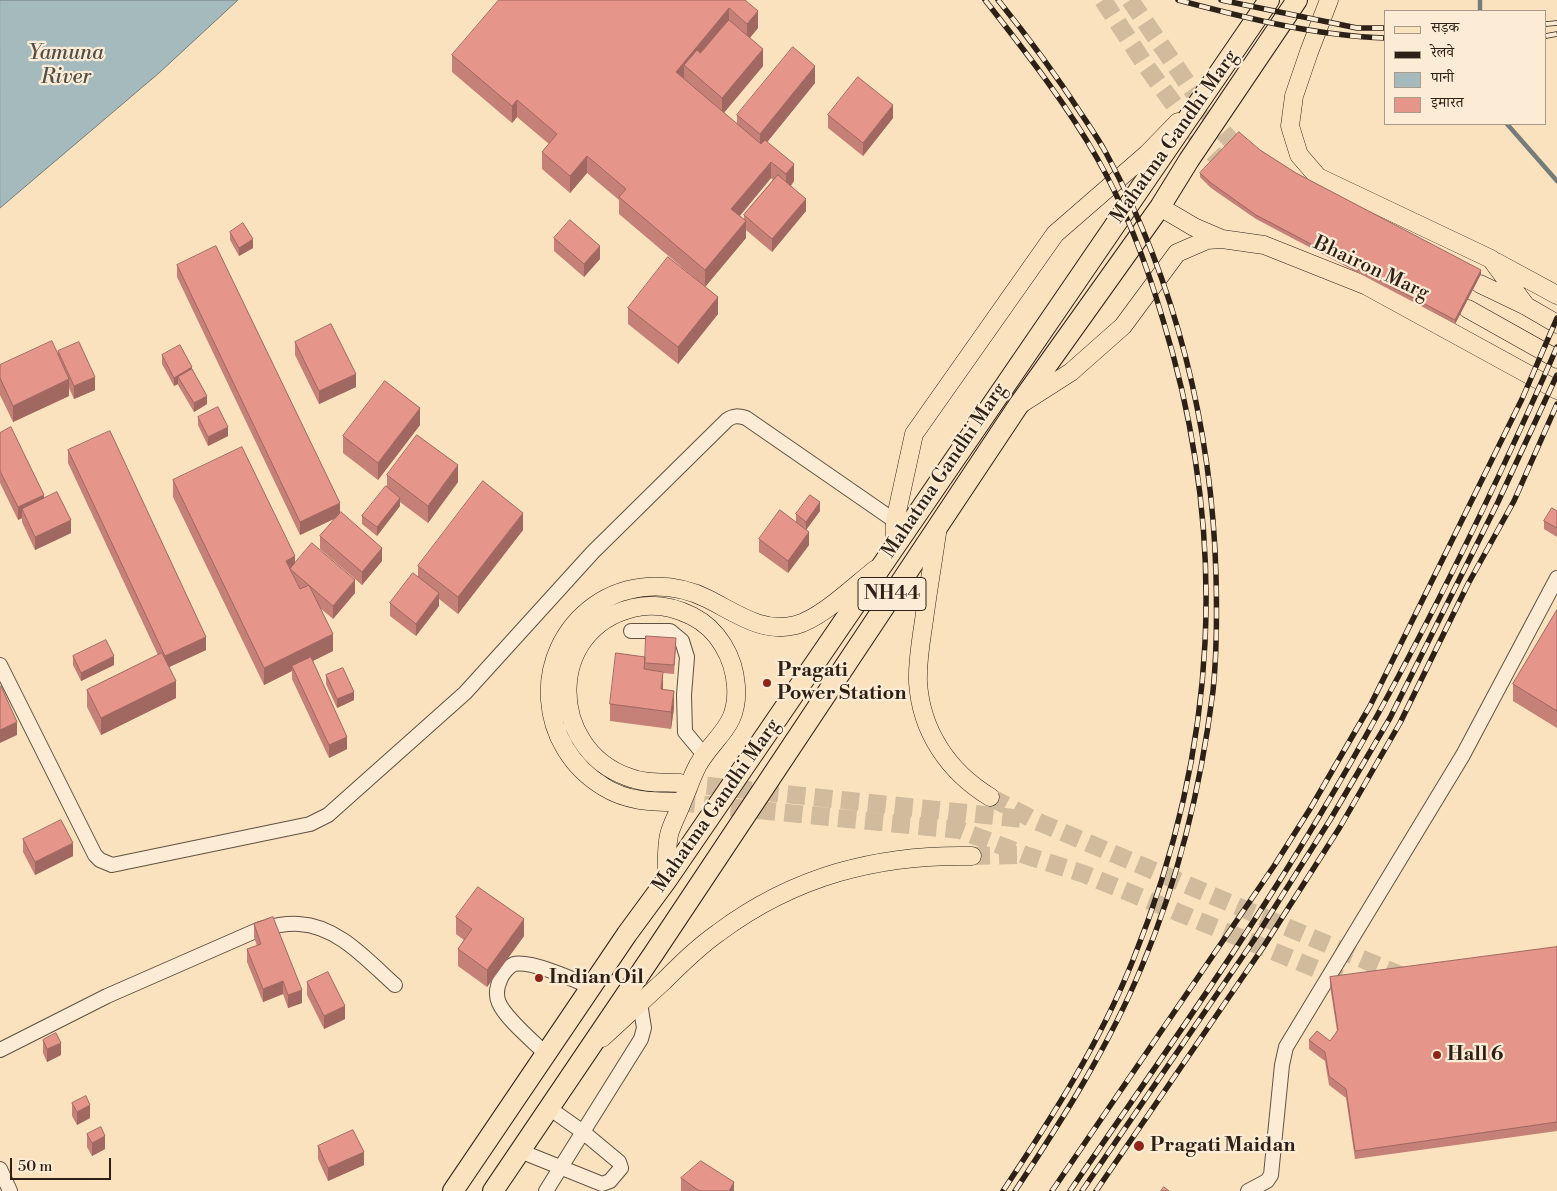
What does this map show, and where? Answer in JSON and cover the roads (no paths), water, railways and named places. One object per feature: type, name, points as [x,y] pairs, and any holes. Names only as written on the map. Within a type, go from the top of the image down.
[{"type":"highway","name":"Mahatma Gandhi Marg","points":[[454,1191],[591,987],[666,881],[1269,0]]},
{"type":"highway","name":"Mahatma Gandhi Marg","points":[[493,1191],[1018,406],[1160,206],[1297,0]]},
{"type":"main road","points":[[1329,0],[1294,96],[1290,126],[1299,154],[1318,177],[1491,259],[1557,295]]},
{"type":"main road","points":[[895,545],[895,521],[914,434],[1055,234],[1147,154],[1208,90]]},
{"type":"main road","name":"Bhairon Marg","points":[[1160,206],[1194,227],[1222,239],[1264,245],[1367,286],[1557,390]]},
{"type":"main road","points":[[1018,406],[1071,372],[1123,326],[1177,253],[1207,240],[1222,239]]},
{"type":"main road","points":[[1491,259],[1526,306]]},
{"type":"main road","points":[[1480,284],[1526,306],[1557,324]]},
{"type":"main road","points":[[1468,309],[1557,359]]},
{"type":"main road","points":[[938,525],[919,659],[918,682],[920,697],[928,726],[943,755],[964,779],[990,797]]},
{"type":"main road","points":[[677,802],[644,801],[610,791],[582,771],[564,748],[552,721],[549,691],[550,676],[565,636],[573,625],[606,598],[620,592],[649,586],[664,586],[693,592],[746,619],[765,626],[786,627],[796,625],[816,616],[882,564]]},
{"type":"main road","points":[[666,881],[669,836],[698,765],[729,725],[736,702],[737,690],[733,665],[728,654],[714,634],[696,618],[674,608],[662,606],[638,606],[626,609],[604,620],[595,627],[586,636],[576,653],[569,672],[567,685],[569,712],[579,737],[596,758],[617,773],[641,781],[680,783]]},
{"type":"main road","points":[[587,1052],[697,949],[759,906],[804,884],[858,866],[924,856],[972,856]]},
{"type":"lane","points":[[0,665],[95,855],[100,860],[112,865],[310,824],[328,815],[465,693],[593,552],[732,416],[746,418],[895,521]]},
{"type":"lane","points":[[1248,1191],[1267,1181],[1271,1175],[1282,1065],[1286,1047],[1463,755],[1557,578]]},
{"type":"lane","points":[[631,631],[670,631],[682,641],[687,658],[684,732],[705,756]]},
{"type":"lane","points":[[0,1050],[107,996],[260,929],[280,924],[300,924],[325,930],[346,942],[395,985]]},
{"type":"lane","points":[[546,1054],[504,1013],[498,1002],[496,988],[503,972],[514,964],[531,965],[562,974],[591,987]]},
{"type":"lane","points":[[546,1191],[643,1035],[644,1028],[640,1003]]},
{"type":"lane","points":[[520,1150],[605,1184],[610,1182],[621,1168],[620,1164],[583,1132],[549,1108]]},
{"type":"lane","points":[[0,1169],[10,1191]]},
{"type":"water","name":"Yamuna River","points":[[0,0],[238,0],[159,73],[0,208]]},
{"type":"waterway","points":[[1480,0],[1480,10]]},
{"type":"waterway","points":[[1508,125],[1557,181]]},
{"type":"tunnel","points":[[1103,0],[1146,66],[1197,136],[1231,172]]},
{"type":"tunnel","points":[[1130,0],[1214,122],[1246,157]]},
{"type":"tunnel","points":[[680,783],[1023,819]]},
{"type":"tunnel","points":[[990,797],[1034,820],[1407,978]]},
{"type":"tunnel","points":[[677,802],[960,830],[1025,855],[1084,874],[1346,981]]},
{"type":"tunnel","points":[[972,856],[1017,855]]},
{"type":"railway","points":[[985,0],[1044,77],[1085,137],[1108,177],[1143,258],[1157,299],[1184,401],[1199,482],[1205,563],[1205,643],[1198,722],[1183,802],[1161,881],[1133,960],[1106,1021],[1074,1079],[1003,1191]]},
{"type":"railway","points":[[998,0],[1052,71],[1100,143],[1131,202],[1152,253],[1171,305],[1198,411],[1213,520],[1216,575],[1215,662],[1208,726],[1187,831],[1167,899],[1142,966],[1115,1025],[1068,1109],[1015,1191]]},
{"type":"railway","points":[[1178,0],[1307,30],[1360,37],[1384,38]]},
{"type":"railway","points":[[1221,0],[1357,28],[1384,28]]},
{"type":"railway","points":[[1547,24],[1557,23]]},
{"type":"railway","points":[[1547,36],[1557,34]]},
{"type":"railway","points":[[1052,1191],[1274,866],[1310,809],[1370,706],[1522,399],[1557,318]]},
{"type":"railway","points":[[1070,1191],[1260,911],[1291,863],[1353,758],[1446,585],[1503,467],[1557,347]]},
{"type":"railway","points":[[1082,1191],[1254,940],[1330,820],[1390,718],[1498,502],[1557,375]]},
{"type":"railway","points":[[1096,1191],[1264,946],[1340,827],[1400,723],[1468,584],[1514,501],[1557,404]]},
{"type":"place","name":"Pragati Power Station","points":[[767,683]]},
{"type":"place","name":"Indian Oil","points":[[539,978]]},
{"type":"place","name":"Hall 6","points":[[1437,1055]]},
{"type":"place","name":"Pragati Maidan","points":[[1139,1146]]}]
